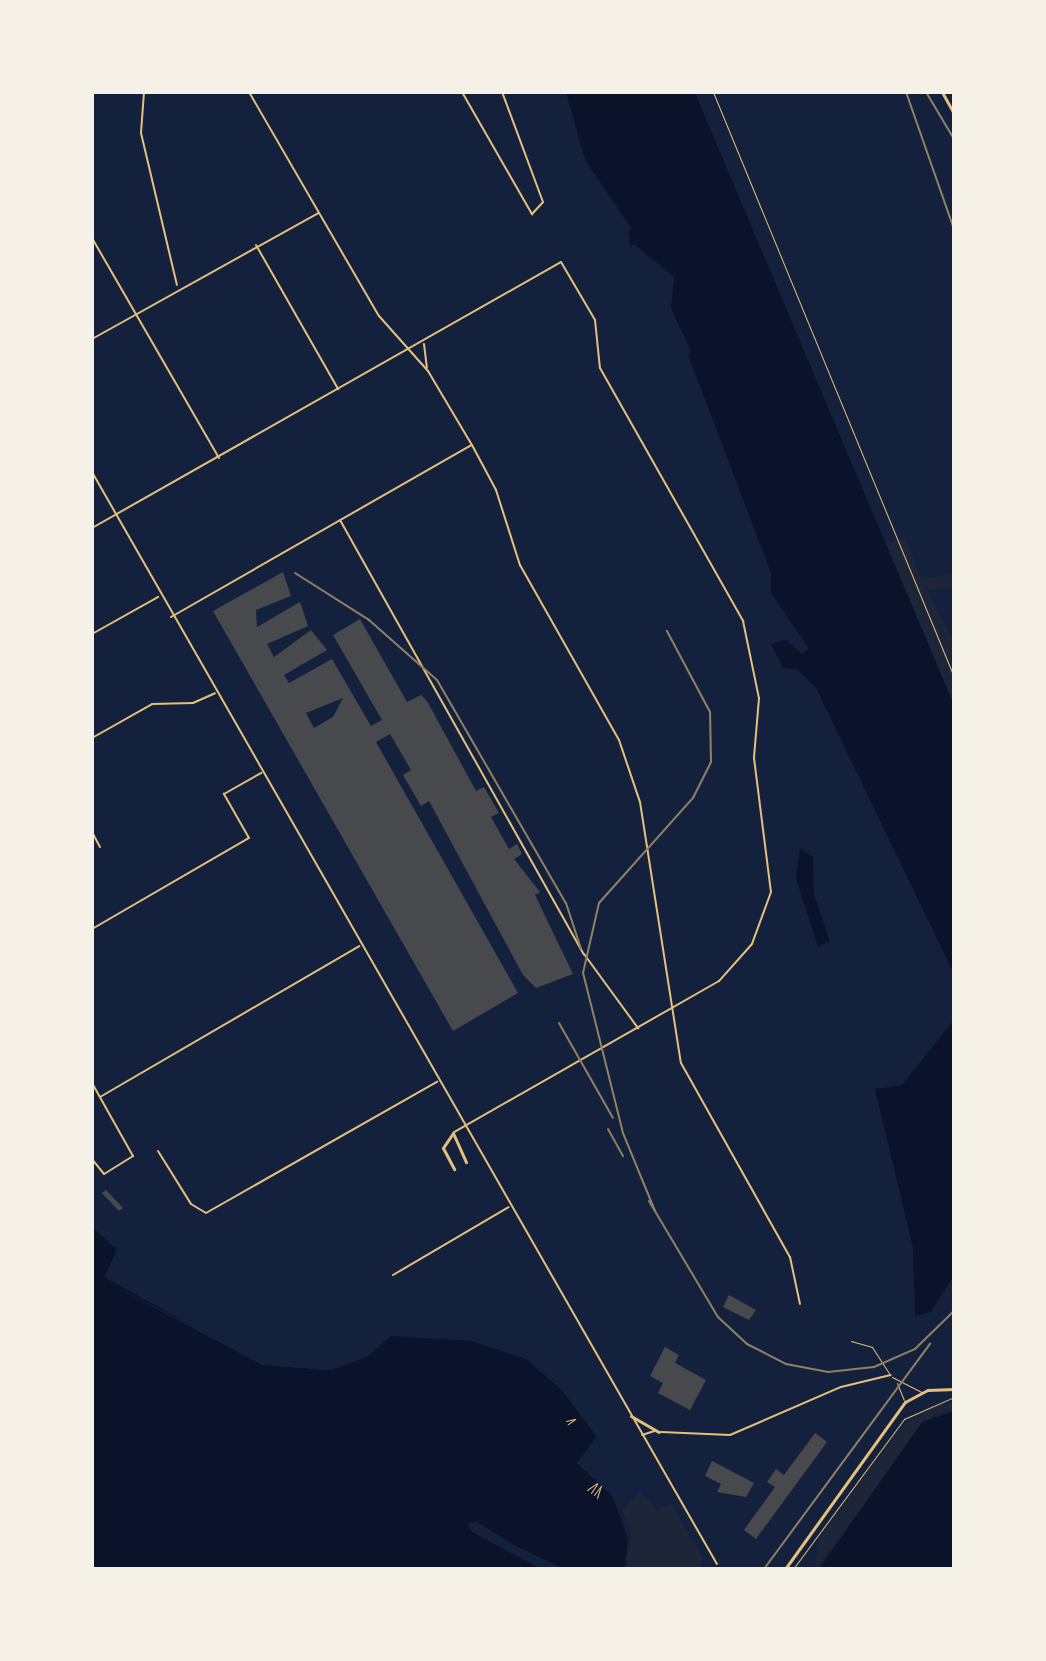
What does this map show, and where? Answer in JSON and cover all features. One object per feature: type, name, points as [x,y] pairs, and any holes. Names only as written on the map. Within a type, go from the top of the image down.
[{"type":"street","points":[[144,92],[142,139],[177,286]]},
{"type":"street","points":[[249,92],[384,325],[429,372]]},
{"type":"street","points":[[462,92],[532,214],[543,202],[502,92]]},
{"type":"street","points":[[942,92],[954,114]]},
{"type":"street","points":[[92,339],[177,286],[255,243],[319,213]]},
{"type":"street","points":[[92,238],[219,459]]},
{"type":"street","points":[[255,243],[339,390]]},
{"type":"street","points":[[92,528],[219,459],[561,262],[595,320],[600,368],[743,621],[759,698],[754,758],[771,892],[744,955],[719,981],[453,1133],[443,1148],[454,1169]]},
{"type":"street","points":[[426,341],[422,354],[429,372],[472,445],[520,565],[633,774],[685,1072],[786,1248],[800,1304]]},
{"type":"street","points":[[171,617],[472,445]]},
{"type":"street","points":[[92,472],[159,596],[437,1082],[717,1564]]},
{"type":"street","points":[[340,520],[584,954],[638,1028]]},
{"type":"street","points":[[92,634],[159,596]]},
{"type":"street","points":[[92,738],[157,702],[193,703],[215,692]]},
{"type":"street","points":[[92,929],[249,838],[224,794],[261,773]]},
{"type":"street","points":[[92,832],[100,847]]},
{"type":"street","points":[[100,1097],[360,945]]},
{"type":"street","points":[[158,1151],[191,1204],[206,1213],[437,1082]]},
{"type":"street","points":[[92,1083],[133,1156],[104,1174],[92,1159]]},
{"type":"street","points":[[453,1133],[466,1162]]},
{"type":"street","points":[[393,1275],[510,1207]]},
{"type":"street","points":[[642,1435],[659,1432],[730,1435],[841,1387],[891,1375]]},
{"type":"street","points":[[785,1569],[903,1405],[921,1392],[954,1389]]},
{"type":"street","points":[[631,1416],[659,1432]]},
{"type":"lane","points":[[851,1341],[872,1347],[895,1381],[903,1405]]},
{"type":"lane","points":[[895,1381],[921,1392]]},
{"type":"lane","points":[[717,1564],[718,1569]]},
{"type":"path","points":[[713,92],[954,677]]},
{"type":"path","points":[[793,1569],[904,1419],[954,1397]]},
{"type":"path","points":[[587,1490],[597,1484],[591,1493]]},
{"type":"path","points":[[594,1495],[601,1486],[597,1498]]},
{"type":"shaded area","points":[[563,92],[695,93],[954,705],[954,974],[816,688],[798,670],[783,668],[771,644],[786,640],[802,654],[809,649],[771,593],[771,573],[668,302],[670,278],[630,245],[628,227],[585,160]]},
{"type":"shaded area","points":[[905,537],[921,578],[954,574],[954,586],[929,590],[922,581],[954,641],[954,705],[887,544]]},
{"type":"shaded area","points":[[800,848],[813,857],[814,894],[830,941],[818,947],[796,878]]},
{"type":"shaded area","points":[[954,1020],[954,1275],[931,1312],[915,1316],[913,1248],[875,1089],[902,1085]]},
{"type":"shaded area","points":[[92,1227],[117,1250],[104,1277],[262,1364],[323,1370],[367,1355],[390,1335],[472,1341],[529,1359],[555,1381],[600,1441],[580,1460],[614,1496],[629,1539],[624,1569],[92,1569]]},
{"type":"shaded area","points":[[954,1402],[954,1411],[935,1414],[815,1569],[819,1538],[900,1428],[929,1406]]},
{"type":"shaded area","points":[[954,1411],[954,1569],[819,1569],[922,1422]]},
{"type":"shaded area","points":[[641,1491],[656,1511],[671,1503],[703,1559],[698,1569],[628,1569],[620,1513]]},
{"type":"pier","points":[[559,92],[566,92],[585,160],[631,228],[624,238],[581,162]]},
{"type":"pier","points":[[635,245],[674,277],[671,308],[691,352],[688,355],[664,303],[666,279],[626,246]]},
{"type":"pier","points":[[114,1286],[267,1363],[336,1365],[388,1333],[473,1337],[534,1360],[571,1398],[526,1359],[472,1341],[391,1336],[367,1357],[331,1370],[262,1365]]},
{"type":"pier","points":[[597,1436],[601,1441],[582,1462],[616,1495],[632,1535],[626,1562],[628,1539],[613,1497],[577,1463]]},
{"type":"pier","points":[[477,1522],[514,1545],[564,1569],[541,1569],[472,1532],[467,1523]]},
{"type":"building","points":[[283,572],[291,596],[256,610],[257,627],[300,602],[308,626],[267,644],[274,657],[311,630],[327,650],[284,675],[289,683],[332,659],[371,726],[382,720],[333,635],[360,619],[407,702],[421,695],[427,701],[476,791],[484,787],[499,813],[491,817],[509,849],[517,844],[522,854],[514,859],[540,892],[535,895],[573,974],[536,988],[523,975],[429,801],[421,806],[403,775],[411,770],[390,734],[376,742],[518,993],[453,1031],[213,611]],"holes":[[[343,698],[333,717],[314,728],[306,713]]]},
{"type":"building","points":[[106,1190],[123,1208],[119,1211],[102,1193]]},
{"type":"building","points":[[729,1295],[756,1310],[749,1320],[723,1307]]},
{"type":"building","points":[[665,1347],[679,1355],[675,1363],[706,1380],[690,1410],[658,1393],[663,1383],[650,1376]]},
{"type":"building","points":[[815,1433],[827,1442],[756,1539],[744,1530],[775,1487],[767,1482],[776,1469],[784,1475]]},
{"type":"building","points":[[712,1461],[754,1483],[746,1497],[717,1492],[721,1484],[705,1476]]},
{"type":"railway","points":[[906,92],[954,229]]},
{"type":"railway","points":[[926,92],[954,139]]},
{"type":"railway","points":[[295,573],[369,620],[437,680],[566,903],[581,949]]},
{"type":"railway","points":[[655,1211],[623,1133],[583,973],[599,903],[693,798],[711,762],[710,712],[667,631]]},
{"type":"railway","points":[[559,1023],[613,1118]]},
{"type":"railway","points":[[608,1129],[623,1156]]},
{"type":"railway","points":[[649,1201],[718,1317],[747,1344],[786,1364],[828,1372],[874,1367],[915,1349],[954,1311]]},
{"type":"railway","points":[[764,1569],[930,1344]]}]
